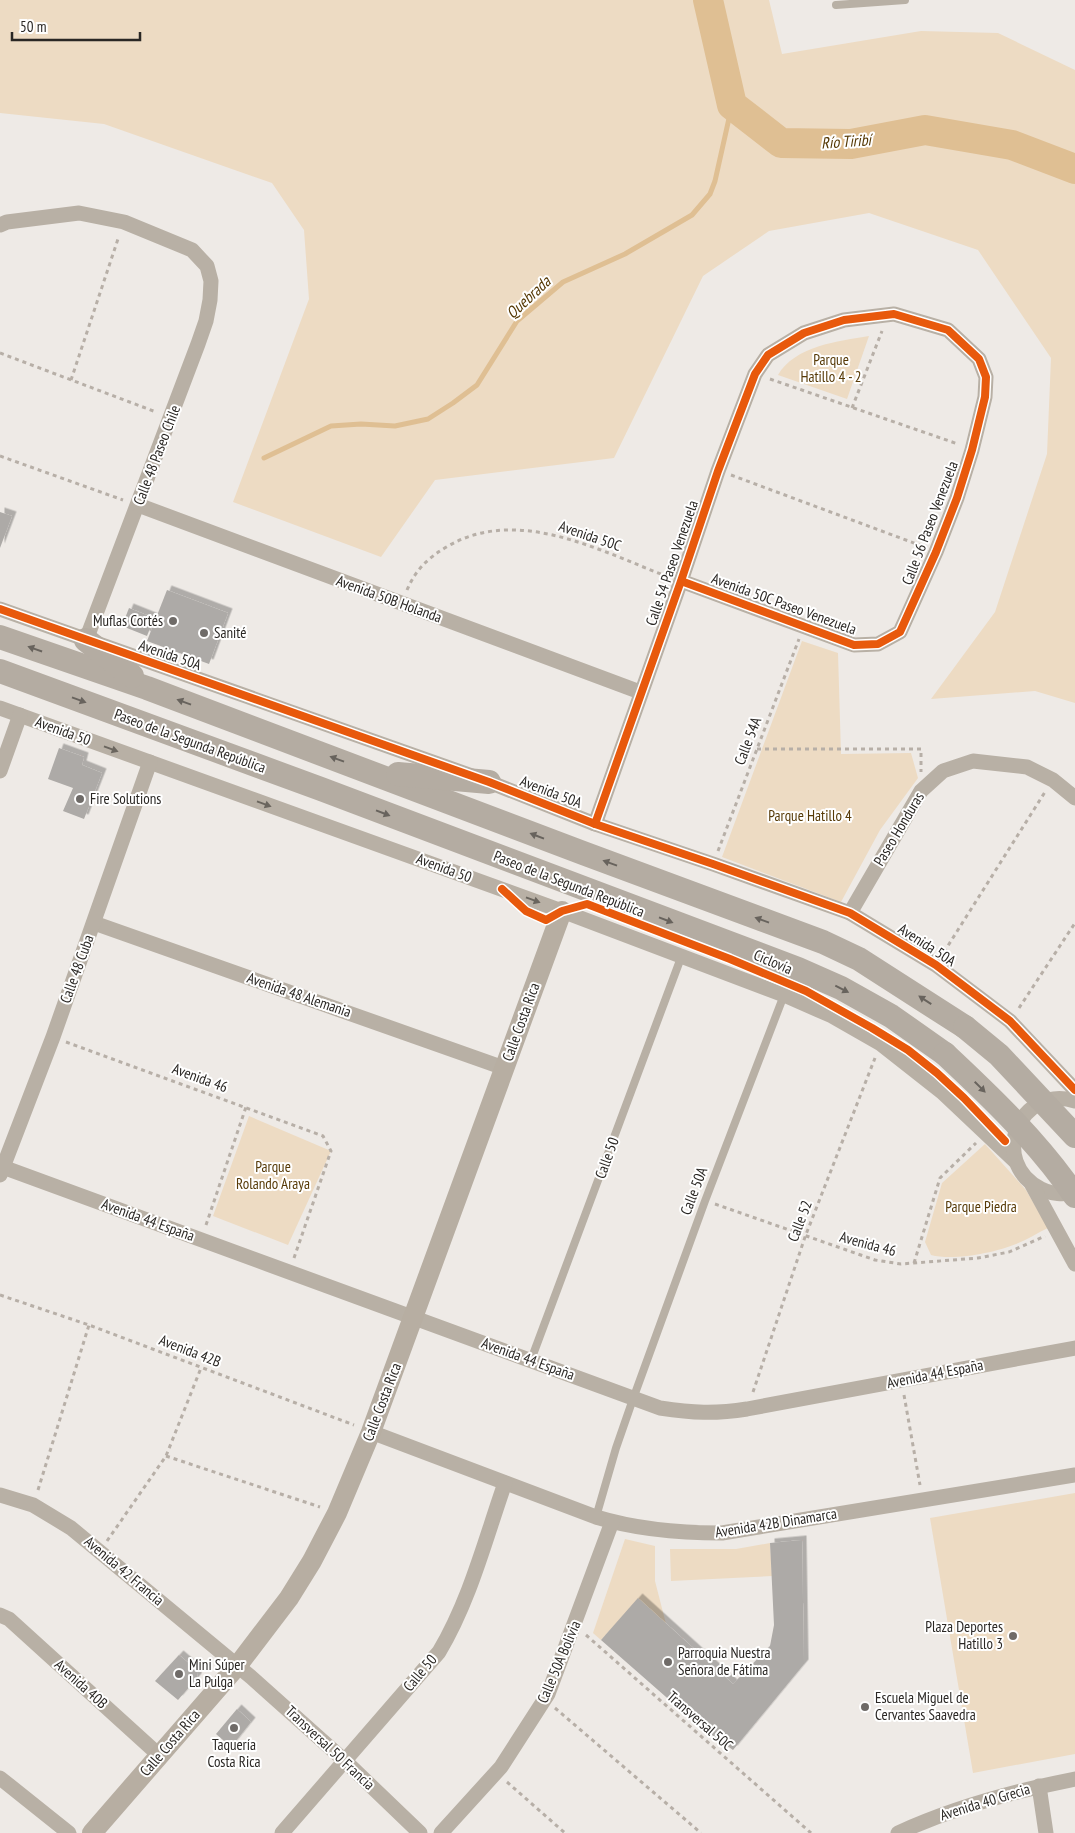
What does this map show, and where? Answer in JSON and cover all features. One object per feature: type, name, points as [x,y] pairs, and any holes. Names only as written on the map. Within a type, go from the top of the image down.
[{"type":"highway","points":[[0,637],[147,688],[823,942],[866,963],[965,1027],[999,1055],[1075,1136]]},
{"type":"highway","points":[[86,640],[147,688]]},
{"type":"highway","name":"Paseo de la Segunda República","points":[[0,671],[321,789],[798,969],[841,988],[892,1016],[945,1054],[980,1086],[1058,1171],[1075,1196]]},
{"type":"highway","points":[[0,679],[40,686]]},
{"type":"highway","points":[[370,772],[488,782]]},
{"type":"main road","name":"Calle Costa Rica","points":[[92,1833],[238,1665],[289,1598],[312,1561],[337,1513],[371,1432],[562,910]]},
{"type":"street","points":[[3,223],[80,213],[124,222]]},
{"type":"street","name":"Calle 48 Paseo Chile","points":[[86,640],[206,322],[210,300],[211,281],[207,266],[192,250],[124,222]]},
{"type":"street","name":"Calle 56 Paseo Venezuela","points":[[878,644],[900,632],[936,552],[972,450],[985,397],[986,377],[979,359],[948,330],[894,314],[888,315]]},
{"type":"street","name":"Calle 54 Paseo Venezuela","points":[[595,824],[718,471],[755,374],[768,356],[804,333],[844,320],[888,315]]},
{"type":"street","name":"Avenida 50B Holanda","points":[[138,505],[640,692]]},
{"type":"street","name":"Avenida 50C Paseo Venezuela","points":[[681,581],[854,645],[878,644]]},
{"type":"street","name":"Avenida 50A","points":[[0,609],[488,782],[595,824],[850,913],[936,965],[1010,1021],[1075,1090]]},
{"type":"street","name":"Avenida 50","points":[[0,708],[562,910],[784,994],[832,1016],[881,1044],[942,1092],[1015,1161],[1023,1175],[1032,1185],[1075,1264]]},
{"type":"street","points":[[0,771],[20,715]]},
{"type":"street","name":"Paseo Honduras","points":[[850,913],[921,791],[943,771],[973,761],[1027,767],[1053,780],[1075,798]]},
{"type":"street","name":"Calle 48 Cuba","points":[[1,1169],[53,1037],[150,762]]},
{"type":"street","name":"Avenida 48 Alemania","points":[[94,923],[504,1068]]},
{"type":"street","points":[[1015,1161],[1013,1145],[1016,1129],[1024,1115],[1036,1105],[1051,1099],[1067,1098],[1075,1101]]},
{"type":"street","name":"Avenida 44 España","points":[[1,1169],[202,1240],[633,1399],[660,1408],[689,1413],[718,1414],[748,1409],[1075,1348]]},
{"type":"street","points":[[1032,1185],[1058,1194],[1075,1192]]},
{"type":"street","name":"Avenida 42B Dinamarca","points":[[371,1432],[596,1517],[612,1522],[693,1533],[722,1533],[1075,1475]]},
{"type":"street","name":"Calle 50","points":[[282,1833],[438,1652],[452,1630],[466,1598],[505,1482]]},
{"type":"street","name":"Avenida 42 Francia","points":[[0,1495],[33,1505],[71,1528],[238,1665]]},
{"type":"street","name":"Calle 50A Bolivia","points":[[441,1833],[496,1772],[545,1699],[575,1626],[612,1522]]},
{"type":"street","name":"Avenida 40B","points":[[0,1615],[9,1619],[160,1756]]},
{"type":"street","name":"Transversal 50 Francia","points":[[238,1665],[420,1833]]},
{"type":"street","points":[[0,1778],[69,1833]]},
{"type":"street","name":"Avenida 40 Grecia","points":[[898,1833],[962,1807],[1039,1786],[1075,1779]]},
{"type":"street","points":[[1039,1786],[1046,1833]]},
{"type":"lane","points":[[836,5],[905,0]]},
{"type":"lane","name":"Calle 50","points":[[531,1360],[682,955]]},
{"type":"lane","name":"Calle 50A","points":[[633,1399],[705,1201],[784,994]]},
{"type":"lane","points":[[596,1517],[616,1448],[633,1399]]},
{"type":"path","points":[[71,380],[124,222]]},
{"type":"path","points":[[852,408],[888,315]]},
{"type":"path","points":[[0,353],[171,417]]},
{"type":"path","points":[[755,374],[972,450]]},
{"type":"path","points":[[0,456],[138,505]]},
{"type":"path","points":[[718,471],[936,552]]},
{"type":"path","points":[[757,749],[921,749]]},
{"type":"path","points":[[936,965],[1053,780]]},
{"type":"path","points":[[1010,1021],[1075,923]]},
{"type":"path","points":[[202,1240],[246,1107]]},
{"type":"path","points":[[914,1263],[940,1178],[986,1134]]},
{"type":"path","points":[[33,1505],[89,1325]]},
{"type":"path","points":[[100,1551],[166,1456],[201,1368]]},
{"type":"path","points":[[902,1380],[922,1499]]},
{"type":"path","points":[[166,1456],[337,1513]]},
{"type":"path","points":[[545,1699],[701,1833]]},
{"type":"path","points":[[496,1772],[565,1833]]},
{"type":"green space","points":[[0,0],[769,0],[782,54],[921,31],[998,33],[1075,70],[1075,703],[1035,691],[931,699],[995,612],[1047,454],[1051,358],[978,250],[869,213],[769,231],[703,276],[614,458],[435,480],[381,557],[233,502],[309,299],[304,230],[272,183],[104,124],[0,113]]},
{"type":"green space","name":"Parque Hatillo 4 - 2","points":[[869,336],[847,399],[778,375],[795,357],[806,351],[831,343]]},
{"type":"green space","name":"Parque Hatillo 4","points":[[802,641],[838,653],[841,754],[911,753],[918,778],[880,830],[841,902],[722,857]]},
{"type":"green space","name":"Parque Rolando Araya","points":[[249,1116],[331,1151],[288,1245],[213,1216]]},
{"type":"green space","name":"Parque Piedra","points":[[985,1144],[1026,1190],[1048,1228],[1024,1241],[985,1253],[962,1257],[931,1255],[925,1242],[942,1183]]},
{"type":"green space","name":"Plaza Deportes Hatillo 3","points":[[1075,1493],[1075,1754],[973,1773],[930,1518]]},
{"type":"green space","points":[[625,1539],[655,1546],[655,1581],[666,1624],[638,1599],[601,1640],[593,1633]]},
{"type":"green space","points":[[770,1543],[772,1576],[671,1581],[670,1549],[736,1549]]},
{"type":"building","points":[[0,512],[12,516],[0,548]]},
{"type":"building","points":[[167,590],[228,613],[209,664],[147,641]]},
{"type":"building","points":[[129,608],[154,618],[147,636],[122,626]]},
{"type":"building","points":[[59,748],[84,757],[82,765],[102,773],[84,819],[63,811],[73,788],[48,779]]},
{"type":"building","points":[[802,1540],[804,1664],[733,1750],[698,1725],[601,1640],[638,1598],[733,1684],[770,1646],[774,1625],[770,1543]]},
{"type":"building","name":"Mini Súper La Pulga","points":[[179,1655],[198,1671],[197,1678],[178,1700],[155,1681]]},
{"type":"building","name":"Taquería Costa Rica","points":[[237,1709],[251,1722],[231,1747],[216,1734]]},
{"type":"waterway","name":"Río Tiribí","points":[[708,0],[732,105],[781,143],[851,144],[925,130],[1012,145],[1075,169]]},
{"type":"waterway","name":"Quebrada","points":[[264,458],[331,426],[361,424],[395,426],[428,419],[477,385],[517,321],[563,282],[625,254],[692,215],[710,194],[715,181],[732,105]]},
{"type":"cycle path","points":[[595,824],[718,471],[755,374],[768,355],[804,333],[844,320],[894,314],[948,330],[979,359],[986,377],[985,397],[972,450],[957,498],[936,552],[900,632],[878,644],[854,645],[681,581]]},
{"type":"cycle path","points":[[0,609],[489,782],[595,824],[850,913],[936,965],[1010,1021],[1075,1090]]},
{"type":"cycle path","name":"Ciclovía","points":[[502,889],[526,911],[546,920],[562,911],[587,904],[730,959],[806,991],[908,1050],[964,1098],[1005,1141]]},
{"type":"place","name":"Muflas Cortés","points":[[173,621]]},
{"type":"place","name":"Sanité","points":[[204,633]]},
{"type":"place","name":"Fire Solutions","points":[[80,799]]},
{"type":"place","name":"Plaza Deportes Hatillo 3","points":[[1013,1636]]},
{"type":"place","name":"Parroquia Nuestra Señora de Fátima","points":[[668,1662]]},
{"type":"place","name":"Mini Súper La Pulga","points":[[179,1674]]},
{"type":"place","name":"Escuela Miguel de Cervantes Saavedra","points":[[865,1707]]},
{"type":"place","name":"Taquería Costa Rica","points":[[234,1728]]}]
